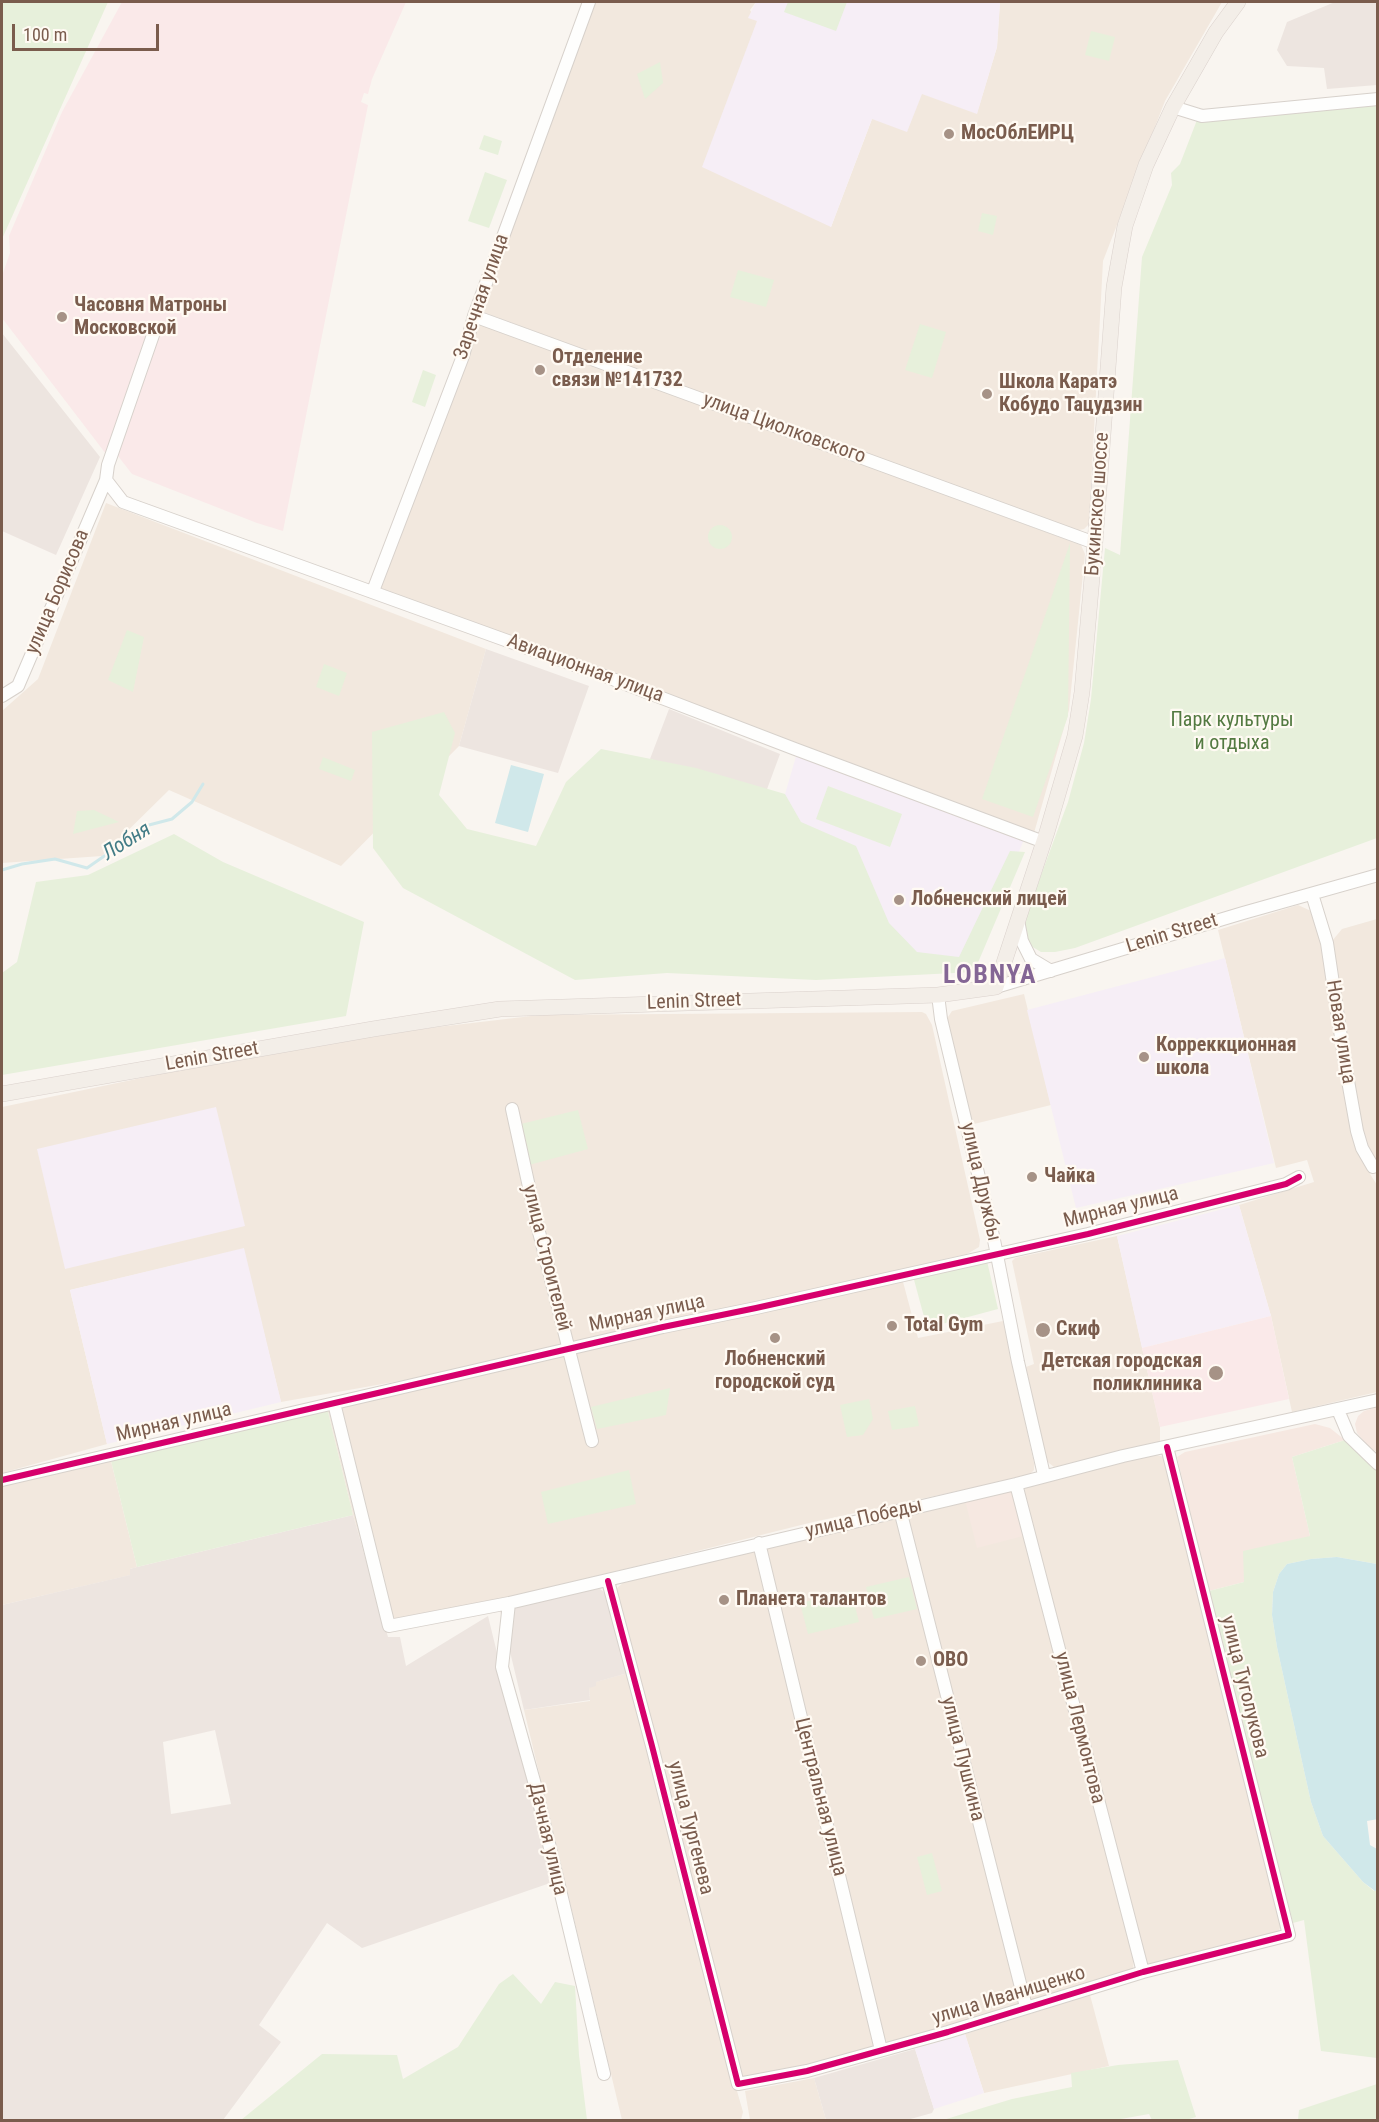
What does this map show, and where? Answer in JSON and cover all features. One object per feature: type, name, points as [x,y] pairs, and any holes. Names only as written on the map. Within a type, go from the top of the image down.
[{"type":"main road","name":"Букинское шоссе","points":[[996,987],[1044,842],[1075,735],[1082,692],[1108,358],[1125,226],[1146,165],[1173,107],[1216,32],[1238,2]]},
{"type":"main road","name":"Lenin Street","points":[[2,1094],[500,1009],[938,995],[996,987]]},
{"type":"street","name":"Заречная улица","points":[[373,591],[463,356],[474,316],[589,2]]},
{"type":"street","points":[[1173,107],[1202,116],[1377,99]]},
{"type":"street","name":"улица Циолковского","points":[[474,316],[1095,543]]},
{"type":"street","name":"улица Борисова","points":[[2,696],[18,686],[106,480],[108,465],[153,335]]},
{"type":"street","name":"Авиационная улица","points":[[106,480],[123,502],[602,675],[1044,842]]},
{"type":"street","name":"Lenin Street","points":[[996,987],[1377,875]]},
{"type":"street","name":"Новая улица","points":[[1312,894],[1327,943],[1357,1131],[1362,1148],[1376,1171]]},
{"type":"street","points":[[1018,920],[1022,941],[1031,958],[1051,971]]},
{"type":"street","name":"улица Дружбы","points":[[938,995],[941,1019],[996,1253],[1044,1475]]},
{"type":"street","name":"улица Строителей","points":[[512,1109],[592,1441]]},
{"type":"street","name":"Мирная улица","points":[[2,1480],[568,1349],[1088,1234],[1286,1184],[1299,1177]]},
{"type":"street","name":"улица Победы","points":[[334,1403],[390,1626],[509,1604],[1016,1484],[1044,1475],[1377,1400]]},
{"type":"street","points":[[1338,1410],[1349,1436],[1377,1464]]},
{"type":"street","name":"улица Туголукова","points":[[1167,1447],[1289,1935]]},
{"type":"street","name":"улица Лермонтова","points":[[1016,1484],[1143,1972]]},
{"type":"street","name":"улица Пушкина","points":[[900,1510],[1010,1952],[1026,2007]]},
{"type":"street","name":"Центральная улица","points":[[759,1543],[881,2050]]},
{"type":"street","name":"улица Тургенева","points":[[608,1581],[738,2084]]},
{"type":"street","name":"Дачная улица","points":[[509,1604],[502,1666],[534,1780],[604,2073]]},
{"type":"street","name":"улица Иванищенко","points":[[738,2084],[807,2071],[1143,1972],[1289,1935]]},
{"type":"shaded area","points":[[122,2],[406,2],[372,79],[368,94],[364,93],[361,102],[368,105],[283,531],[132,474],[118,456],[106,454],[2,318],[2,276],[10,253],[9,236],[62,112]]},
{"type":"shaded area","points":[[594,2],[756,2],[750,10],[757,21],[831,227],[872,119],[922,93],[977,113],[997,47],[1000,2],[1222,2],[1165,101],[1103,261],[1089,524],[1084,529],[1074,531],[480,311]]},
{"type":"shaded area","points":[[756,2],[1000,2],[997,47],[977,114],[922,94],[907,132],[872,119],[831,227],[702,167],[757,21],[748,18]]},
{"type":"shaded area","points":[[1335,2],[1377,2],[1377,85],[1327,89],[1324,68],[1287,66],[1277,50],[1287,22]]},
{"type":"shaded area","points":[[479,323],[1081,545],[1085,554],[1069,710],[1034,833],[380,588]]},
{"type":"shaded area","points":[[2,333],[100,457],[56,555],[2,531]]},
{"type":"shaded area","points":[[106,503],[486,649],[459,746],[341,866],[169,790],[102,856],[2,863],[2,711],[38,679]]},
{"type":"shaded area","points":[[486,649],[589,686],[558,773],[459,746]]},
{"type":"shaded area","points":[[669,709],[780,754],[766,792],[650,759]]},
{"type":"shaded area","name":"Лобненский лицей","points":[[797,753],[1024,839],[980,951],[932,966],[813,963],[781,808]]},
{"type":"shaded area","points":[[1298,905],[1311,911],[1319,936],[1358,1151],[1377,1185],[1377,1392],[1292,1412],[1271,1316],[1239,1205],[1314,1182],[1307,1160],[1276,1168],[1218,930]]},
{"type":"shaded area","points":[[1377,919],[1377,1165],[1363,1143],[1332,941],[1342,929]]},
{"type":"shaded area","name":"Корреккционная школа","points":[[1225,958],[1274,1163],[1076,1208],[1027,1010]]},
{"type":"shaded area","points":[[1024,994],[1051,1105],[970,1125],[948,1029],[948,1017],[952,1011]]},
{"type":"shaded area","points":[[922,1012],[926,1014],[932,1025],[980,1240],[979,1247],[967,1254],[484,1366],[281,1402],[243,1249],[70,1290],[107,1444],[2,1473],[2,1107],[319,1041],[540,1015]]},
{"type":"shaded area","points":[[216,1107],[245,1226],[65,1269],[37,1149]]},
{"type":"shaded area","points":[[1239,1205],[1271,1316],[1142,1348],[1117,1236]]},
{"type":"shaded area","points":[[1117,1236],[1160,1427],[1160,1443],[1054,1467],[1044,1459],[1026,1367],[1034,1364],[1012,1261],[1015,1258]]},
{"type":"shaded area","points":[[244,1248],[281,1402],[107,1444],[70,1290]]},
{"type":"shaded area","points":[[902,1278],[918,1338],[1003,1321],[1034,1463],[1034,1470],[1028,1476],[813,1522],[498,1601],[385,1626],[353,1515],[327,1408]]},
{"type":"shaded area","name":"Детская городская поликлиника","points":[[1271,1316],[1289,1399],[1160,1427],[1142,1348]]},
{"type":"shaded area","points":[[1377,1407],[1377,1452],[1370,1448],[1357,1433],[1355,1424],[1358,1416],[1364,1411]]},
{"type":"shaded area","points":[[1315,1424],[1330,1428],[1345,1440],[1292,1457],[1310,1536],[1244,1582],[1209,1591],[1177,1457],[1185,1452]]},
{"type":"shaded area","points":[[1155,1455],[1165,1457],[1281,1924],[1279,1931],[1273,1936],[1152,1966],[1146,1965],[1024,1490],[1028,1485]]},
{"type":"shaded area","points":[[111,1461],[137,1567],[130,1569],[131,1575],[2,1605],[2,1485]]},
{"type":"shaded area","points":[[1015,1488],[1027,1535],[977,1548],[965,1500]]},
{"type":"shaded area","points":[[965,1500],[1027,1535],[1134,1959],[1133,1969],[1128,1972],[1036,2000],[1029,2000],[907,1514]]},
{"type":"shaded area","points":[[353,1515],[388,1637],[400,1637],[406,1666],[488,1616],[553,1882],[362,1948],[327,1923],[259,2025],[281,2042],[223,2120],[2,2120],[2,1605],[130,1575],[130,1569]],"holes":[[[215,1730],[231,1804],[171,1814],[163,1742]]]},
{"type":"shaded area","points":[[898,1516],[1020,2004],[892,2043],[887,2042],[883,2035],[766,1550],[769,1547]]},
{"type":"shaded area","points":[[752,1550],[756,1553],[873,2046],[868,2050],[786,2072],[739,2078],[616,1589],[625,1581]]},
{"type":"shaded area","points":[[597,1587],[608,1599],[628,1673],[596,1682],[596,1686],[589,1688],[590,1700],[524,1710],[500,1610]]},
{"type":"shaded area","points":[[628,1673],[743,2112],[741,2120],[622,2120],[524,1710],[590,1701],[589,1688],[595,1682]]},
{"type":"shaded area","points":[[1090,1995],[1109,2066],[984,2093],[965,2034]]},
{"type":"shaded area","points":[[965,2034],[984,2093],[934,2109],[915,2049]]},
{"type":"shaded area","points":[[915,2049],[934,2109],[932,2113],[907,2120],[826,2120],[814,2078]]},
{"type":"shaded area","points":[[814,2078],[826,2120],[750,2120],[745,2091]]},
{"type":"green space","points":[[2,2],[108,2],[2,239]]},
{"type":"green space","points":[[788,2],[847,2],[836,31],[784,12]]},
{"type":"green space","points":[[1091,31],[1115,37],[1109,61],[1085,55]]},
{"type":"green space","points":[[660,62],[663,83],[645,99],[637,74]]},
{"type":"green space","name":"Парк культуры и отдыха","points":[[1377,103],[1377,838],[1075,948],[1041,952],[1024,938],[1023,924],[1068,802],[1084,743],[1091,699],[1105,548],[1120,555],[1142,257],[1172,185],[1171,173],[1180,164],[1197,120]]},
{"type":"green space","points":[[484,135],[502,141],[498,155],[479,149]]},
{"type":"green space","points":[[485,172],[507,180],[489,228],[468,221]]},
{"type":"green space","points":[[982,213],[997,216],[993,235],[978,231]]},
{"type":"green space","points":[[738,270],[774,280],[766,307],[730,297]]},
{"type":"green space","points":[[920,324],[946,332],[932,378],[905,370]]},
{"type":"green space","points":[[423,370],[436,375],[425,407],[412,402]]},
{"type":"green space","points":[[720,525],[729,528],[732,537],[729,546],[720,549],[711,546],[708,537],[711,528]]},
{"type":"green space","points":[[1070,543],[1068,716],[1033,817],[982,799]]},
{"type":"green space","points":[[127,630],[144,637],[133,692],[108,680]]},
{"type":"green space","points":[[324,664],[347,673],[339,696],[316,687]]},
{"type":"green space","points":[[444,712],[455,733],[439,795],[467,829],[536,846],[566,782],[601,749],[696,768],[785,794],[801,822],[856,846],[889,923],[917,952],[959,957],[1010,851],[1025,852],[974,972],[816,980],[667,973],[575,980],[403,888],[373,848],[372,732]]},
{"type":"green space","points":[[323,757],[355,770],[351,781],[319,769]]},
{"type":"green space","points":[[828,786],[902,814],[890,847],[816,819]]},
{"type":"green space","points":[[94,810],[119,822],[73,834],[77,811]]},
{"type":"green space","points":[[174,834],[223,862],[364,922],[346,1016],[2,1075],[2,973],[17,962],[36,882],[88,875]]},
{"type":"green space","points":[[578,1110],[588,1149],[529,1165],[521,1124]]},
{"type":"green space","points":[[987,1261],[998,1309],[927,1328],[913,1276]]},
{"type":"green space","points":[[670,1388],[666,1415],[597,1429],[591,1407]]},
{"type":"green space","points":[[869,1399],[873,1419],[863,1435],[847,1437],[840,1405]]},
{"type":"green space","points":[[915,1406],[919,1426],[892,1430],[888,1411]]},
{"type":"green space","points":[[327,1408],[353,1515],[137,1567],[111,1461]]},
{"type":"green space","points":[[1345,1440],[1377,1471],[1377,1564],[1337,1557],[1287,1564],[1279,1574],[1273,1592],[1272,1615],[1311,1802],[1323,1836],[1363,1882],[1374,1891],[1377,1890],[1377,2058],[1321,2051],[1304,1920],[1293,1923],[1209,1591],[1244,1582],[1243,1551],[1310,1536],[1292,1457]]},
{"type":"green space","points":[[629,1470],[636,1504],[548,1524],[541,1492]]},
{"type":"green space","points":[[909,1577],[917,1609],[874,1619],[866,1587]]},
{"type":"green space","points":[[851,1591],[859,1622],[808,1634],[800,1603]]},
{"type":"green space","points":[[932,1853],[942,1891],[927,1895],[917,1857]]},
{"type":"green space","points":[[513,1974],[541,2004],[555,1982],[575,1986],[579,2055],[587,2120],[241,2120],[322,2054],[397,2055],[403,2079],[458,2047],[499,1984]]},
{"type":"green space","points":[[1178,2060],[1196,2117],[1186,2120],[1152,2120],[1149,2114],[1121,2120],[943,2120],[1012,2099],[1072,2087],[1071,2073],[1118,2065]]},
{"type":"green space","points":[[1377,2084],[1377,2120],[1298,2120],[1299,2110]]},
{"type":"water","points":[[511,765],[544,774],[528,832],[495,823]]},
{"type":"water","points":[[1337,1557],[1377,1564],[1378,1819],[1367,1821],[1370,1845],[1377,1849],[1377,1890],[1375,1891],[1363,1882],[1323,1836],[1311,1802],[1272,1615],[1273,1592],[1279,1574],[1287,1564]]},
{"type":"waterway","name":"Лобня","points":[[2,870],[22,864],[55,859],[87,868],[149,825],[172,819],[192,802],[203,784]]},
{"type":"cycle path","points":[[2,1480],[663,1327],[1088,1234],[1286,1184],[1299,1177]]},
{"type":"cycle path","points":[[608,1581],[738,2084],[807,2071],[948,2032],[1143,1972],[1289,1935],[1167,1447]]},
{"type":"place","name":"МосОблЕИРЦ","points":[[949,134]]},
{"type":"place","name":"Часовня Матроны Московской","points":[[62,317]]},
{"type":"place","name":"Отделение связи №141732","points":[[540,370]]},
{"type":"place","name":"Школа Каратэ Кобудо Тацудзин","points":[[987,394]]},
{"type":"place","name":"Лобненский лицей","points":[[899,900]]},
{"type":"place","name":"Корреккционная школа","points":[[1144,1057]]},
{"type":"place","name":"Чайка","points":[[1032,1177]]},
{"type":"place","name":"Total Gym","points":[[892,1326]]},
{"type":"place","name":"Скиф","points":[[1043,1330]]},
{"type":"place","name":"Лобненский городской суд","points":[[775,1338]]},
{"type":"place","name":"Детская городская поликлиника","points":[[1216,1373]]},
{"type":"place","name":"Планета талантов","points":[[724,1600]]},
{"type":"place","name":"ОВО","points":[[921,1661]]},
{"type":"district","name":"LOBNYA","points":[[990,976]]}]
